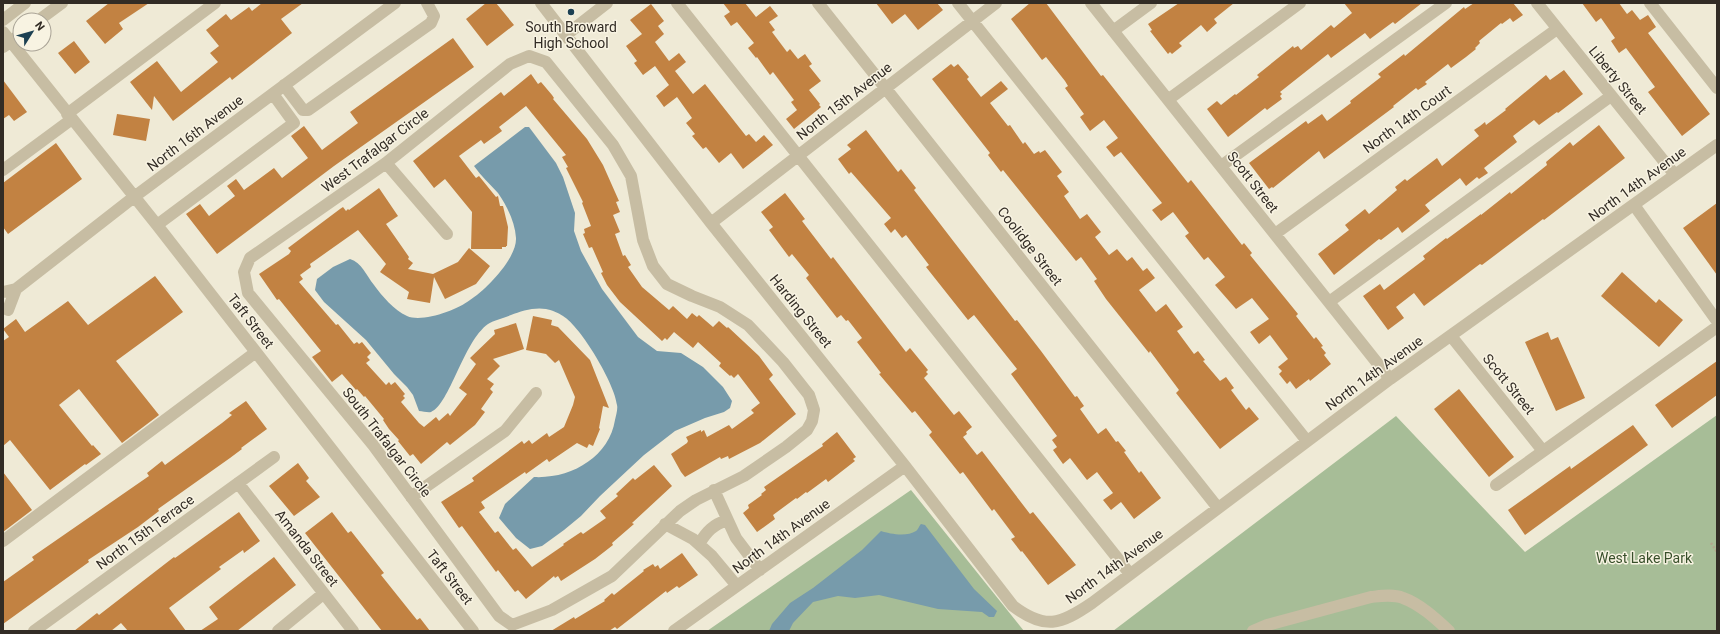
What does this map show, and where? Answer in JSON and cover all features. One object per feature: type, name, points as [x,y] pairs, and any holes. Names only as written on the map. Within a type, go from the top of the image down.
[{"type":"street","points":[[3,20],[26,3]]},
{"type":"street","points":[[50,12],[62,3]]},
{"type":"street","points":[[3,170],[215,3]]},
{"type":"street","name":"North 16th Avenue","points":[[16,289],[134,197],[395,3]]},
{"type":"street","points":[[284,85],[304,110],[308,110],[431,23],[434,16],[427,3]]},
{"type":"street","name":"Harding Street","points":[[541,3],[711,223],[905,466],[1013,606],[1027,617],[1039,622],[1049,622]]},
{"type":"street","points":[[566,35],[607,3]]},
{"type":"street","points":[[677,3],[1130,574]]},
{"type":"street","name":"Coolidge Street","points":[[818,3],[1218,508]]},
{"type":"street","points":[[958,3],[1306,441]]},
{"type":"street","name":"North 15th Avenue","points":[[711,223],[996,3]]},
{"type":"street","name":"Scott Street","points":[[1091,3],[1390,379]]},
{"type":"street","points":[[1113,30],[1151,3]]},
{"type":"street","points":[[1168,99],[1300,3]]},
{"type":"street","points":[[1221,166],[1446,3]]},
{"type":"street","name":"Liberty Street","points":[[1537,3],[1675,175]]},
{"type":"street","points":[[1650,3],[1717,88]]},
{"type":"street","name":"North 14th Court","points":[[1275,234],[1557,29]]},
{"type":"street","name":"Taft Street","points":[[9,39],[157,225],[473,631]]},
{"type":"street","name":"West Trafalgar Circle","points":[[244,272],[250,258],[386,163],[510,64],[529,56],[546,62],[613,146],[631,176],[643,240],[653,266],[667,284],[720,307],[748,325],[809,395],[814,410],[812,421],[807,430],[786,447],[744,476],[714,490]]},
{"type":"street","points":[[157,225],[294,122],[273,94]]},
{"type":"street","points":[[1329,302],[1611,96]]},
{"type":"street","name":"North 14th Avenue","points":[[1049,622],[1062,621],[1077,613],[1390,379],[1717,145]]},
{"type":"street","points":[[386,163],[447,234]]},
{"type":"street","points":[[1634,205],[1717,321]]},
{"type":"street","name":"South Trafalgar Circle","points":[[244,272],[248,293],[374,445],[500,616],[512,626],[552,610],[612,576],[665,524]]},
{"type":"street","points":[[3,292],[16,289]]},
{"type":"street","points":[[8,310],[16,289]]},
{"type":"street","points":[[1496,485],[1717,327]]},
{"type":"street","name":"Scott Street","points":[[1451,336],[1543,451]]},
{"type":"street","points":[[3,540],[256,352]]},
{"type":"street","points":[[411,497],[505,431],[536,393]]},
{"type":"street","name":"North 15th Terrace","points":[[34,631],[274,457]]},
{"type":"street","name":"North 14th Avenue","points":[[674,631],[905,466]]},
{"type":"street","name":"Amanda Street","points":[[238,483],[353,631]]},
{"type":"street","points":[[737,586],[719,564],[699,544],[693,539],[665,524],[696,500],[714,490],[739,543],[760,570]]},
{"type":"street","points":[[699,544],[708,530],[727,520]]},
{"type":"street","points":[[278,631],[323,594]]},
{"type":"street","points":[[1253,631],[1267,625],[1371,597],[1388,596],[1402,598],[1416,605],[1449,631]]},
{"type":"path","points":[[1711,543],[1717,552]]},
{"type":"green space","name":"West Lake Park","points":[[1717,415],[1717,631],[1113,631],[1396,416],[1525,552]]},
{"type":"green space","points":[[911,490],[1024,631],[707,631]]},
{"type":"water","points":[[525,127],[529,127],[556,163],[563,177],[575,213],[574,231],[581,251],[602,289],[638,337],[657,351],[681,353],[703,367],[723,387],[732,401],[730,408],[724,412],[705,418],[675,431],[644,455],[581,516],[564,530],[542,546],[530,549],[516,538],[499,518],[505,504],[534,477],[548,477],[574,470],[596,455],[605,445],[611,433],[616,414],[617,405],[610,384],[596,357],[579,332],[561,315],[546,309],[532,309],[496,320],[488,324],[471,344],[451,385],[438,407],[431,412],[419,411],[413,395],[407,387],[394,374],[366,340],[324,302],[315,290],[317,279],[333,267],[350,259],[361,266],[377,289],[397,310],[413,318],[430,317],[457,308],[477,295],[492,281],[506,264],[515,246],[516,238],[510,214],[504,203],[498,193],[474,166]]},
{"type":"water","points":[[921,524],[925,525],[974,589],[997,611],[994,617],[989,617],[982,612],[938,609],[879,595],[855,598],[838,596],[813,602],[793,623],[789,631],[769,631],[772,624],[790,603],[813,588],[862,550],[881,531],[894,534],[908,534],[917,530]]},
{"type":"building","points":[[109,3],[149,3],[119,23],[123,29],[105,44],[86,21]]},
{"type":"building","points":[[262,3],[303,3],[281,19],[292,33],[232,80],[230,77],[173,121],[154,96],[152,110],[130,82],[157,61],[181,92],[218,62],[210,53],[219,46],[206,30],[226,14],[231,20],[249,7],[252,11]]},
{"type":"building","points":[[486,3],[496,3],[514,25],[487,46],[466,19]]},
{"type":"building","points":[[723,3],[745,3],[756,17],[770,6],[778,16],[769,22],[775,30],[772,32],[787,52],[790,49],[798,59],[805,54],[812,64],[809,66],[821,81],[809,90],[821,107],[794,129],[786,119],[797,110],[791,102],[794,100],[773,72],[770,75],[757,57],[756,58],[748,48],[754,43],[737,22],[731,26],[724,16],[730,12]]},
{"type":"building","points":[[876,3],[937,3],[943,10],[918,30],[905,14],[892,24]]},
{"type":"building","points":[[1030,3],[1046,3],[1101,76],[1103,75],[1188,183],[1191,180],[1242,245],[1244,243],[1252,253],[1250,255],[1298,314],[1296,316],[1314,339],[1316,337],[1323,346],[1321,347],[1326,353],[1324,355],[1331,364],[1310,381],[1309,379],[1296,389],[1290,381],[1287,384],[1279,374],[1282,371],[1278,367],[1288,359],[1270,335],[1259,344],[1250,332],[1269,319],[1252,298],[1236,309],[1215,285],[1225,277],[1208,257],[1204,260],[1185,236],[1189,233],[1173,212],[1161,221],[1152,210],[1162,203],[1121,152],[1114,157],[1106,147],[1118,138],[1104,120],[1090,131],[1080,117],[1084,114],[1065,88],[1068,86],[1065,81],[1046,57],[1042,60],[1011,19]]},
{"type":"building","points":[[1179,3],[1234,3],[1214,19],[1217,23],[1207,32],[1201,25],[1179,43],[1182,46],[1172,54],[1170,52],[1168,54],[1150,31],[1152,30],[1148,24]]},
{"type":"building","points":[[1344,3],[1422,3],[1395,24],[1393,22],[1370,39],[1365,33],[1331,58],[1328,54],[1280,92],[1282,94],[1280,96],[1282,99],[1267,110],[1265,108],[1228,137],[1207,109],[1217,101],[1221,105],[1235,94],[1236,95],[1259,77],[1257,75],[1293,46],[1294,48],[1298,46],[1301,50],[1331,25],[1334,28],[1352,13]]},
{"type":"building","points":[[1474,3],[1513,3],[1523,15],[1513,22],[1510,18],[1502,24],[1501,23],[1479,41],[1480,43],[1475,48],[1476,49],[1466,57],[1451,68],[1448,64],[1425,82],[1427,84],[1418,90],[1416,88],[1393,106],[1394,107],[1324,159],[1319,151],[1273,188],[1272,187],[1269,189],[1249,163],[1306,121],[1308,124],[1322,114],[1327,121],[1351,103],[1350,101],[1381,77],[1378,74],[1404,54],[1405,56],[1464,7],[1465,9]]},
{"type":"building","points":[[1582,3],[1619,3],[1627,14],[1632,10],[1640,20],[1648,15],[1656,27],[1648,33],[1710,114],[1682,136],[1648,92],[1655,87],[1626,48],[1619,53],[1611,41],[1615,38],[1601,18],[1596,22]]},
{"type":"building","points":[[651,4],[664,21],[658,26],[664,34],[655,42],[669,61],[679,53],[686,62],[675,71],[693,94],[705,84],[746,136],[749,134],[756,142],[764,135],[773,145],[743,169],[731,153],[719,163],[706,147],[703,149],[692,136],[695,134],[686,123],[692,118],[677,97],[664,107],[656,96],[669,85],[655,66],[643,75],[634,63],[637,61],[626,46],[642,34],[630,20]]},
{"type":"building","points":[[453,38],[474,67],[334,166],[217,254],[186,214],[200,204],[209,216],[235,196],[227,186],[236,179],[244,190],[274,168],[282,178],[308,158],[291,136],[304,126],[322,150],[358,123],[350,112]]},
{"type":"building","points":[[74,41],[90,62],[75,74],[58,53]]},
{"type":"building","points":[[951,64],[954,67],[958,64],[969,77],[967,79],[981,97],[1001,81],[1008,89],[990,103],[1008,126],[1010,125],[1023,144],[1025,142],[1034,154],[1045,150],[1062,172],[1057,176],[1069,192],[1064,196],[1080,219],[1087,214],[1101,232],[1095,237],[1109,255],[1117,249],[1127,261],[1132,257],[1143,271],[1147,268],[1155,278],[1139,290],[1156,312],[1166,304],[1183,327],[1177,331],[1194,354],[1198,351],[1205,360],[1203,361],[1220,381],[1226,377],[1234,388],[1231,390],[1246,410],[1249,407],[1259,419],[1220,449],[1176,393],[1179,390],[1150,351],[1149,353],[1106,299],[1094,281],[1097,279],[1081,257],[1076,261],[1003,170],[1001,172],[988,155],[990,153],[932,79]]},
{"type":"building","points":[[1564,70],[1583,94],[1539,125],[1534,120],[1513,136],[1517,142],[1484,168],[1488,173],[1479,179],[1477,177],[1466,186],[1460,178],[1425,205],[1430,211],[1402,233],[1398,227],[1381,240],[1379,239],[1334,275],[1318,254],[1349,230],[1345,225],[1365,209],[1369,214],[1397,190],[1395,187],[1405,179],[1407,181],[1437,158],[1442,166],[1479,136],[1474,130],[1485,122],[1486,125],[1506,110],[1505,109],[1546,75],[1550,80]]},
{"type":"building","points":[[531,74],[538,84],[541,82],[552,95],[554,98],[553,99],[587,139],[603,165],[619,201],[616,202],[620,212],[613,215],[620,232],[615,234],[623,256],[625,255],[631,265],[628,267],[642,287],[669,310],[673,306],[687,319],[692,313],[697,317],[699,315],[713,327],[719,321],[727,328],[728,327],[759,356],[773,375],[769,379],[796,414],[760,443],[729,459],[728,456],[721,459],[720,457],[685,477],[681,472],[671,454],[687,443],[688,441],[686,437],[704,430],[707,437],[729,425],[732,429],[754,413],[751,410],[760,403],[738,374],[734,378],[731,375],[730,376],[719,366],[721,363],[698,342],[693,348],[674,332],[667,340],[665,338],[662,341],[620,302],[607,285],[592,247],[589,248],[583,234],[585,233],[584,229],[591,226],[582,203],[583,202],[566,168],[568,167],[562,157],[566,155],[526,106],[499,127],[502,131],[484,144],[481,140],[459,156],[476,178],[479,176],[496,197],[498,196],[500,206],[503,206],[508,227],[507,246],[502,247],[502,249],[471,249],[472,212],[445,179],[434,188],[413,161],[501,92],[504,96]]},
{"type":"building","points":[[3,80],[27,112],[14,121],[9,115],[3,119]]},
{"type":"building","points":[[117,114],[150,119],[146,141],[113,135]]},
{"type":"building","points":[[1599,125],[1625,158],[1544,220],[1543,219],[1482,265],[1480,264],[1424,306],[1414,293],[1396,307],[1404,318],[1388,330],[1363,296],[1380,284],[1384,290],[1425,259],[1423,256],[1446,238],[1447,239],[1481,215],[1510,192],[1511,194],[1547,165],[1546,162],[1570,142],[1573,146]]},
{"type":"building","points":[[866,130],[898,172],[901,169],[916,188],[914,190],[1015,321],[1017,320],[1075,397],[1077,396],[1084,406],[1080,409],[1098,434],[1106,428],[1116,442],[1118,441],[1126,451],[1124,452],[1139,473],[1141,471],[1161,498],[1134,519],[1121,502],[1111,510],[1103,500],[1113,493],[1097,472],[1087,480],[1070,458],[1063,464],[1053,450],[1057,447],[1052,440],[1057,436],[1011,374],[1017,369],[974,315],[968,320],[926,267],[929,265],[906,235],[902,238],[895,229],[891,233],[884,224],[891,218],[851,172],[849,174],[838,159],[851,149],[847,145]]},
{"type":"building","points":[[56,143],[82,179],[8,234],[3,227],[3,183]]},
{"type":"building","points":[[379,188],[398,216],[386,224],[409,257],[408,259],[413,263],[408,269],[433,274],[458,262],[469,248],[490,266],[476,284],[445,299],[434,277],[430,303],[407,299],[409,292],[380,272],[386,264],[358,230],[310,264],[311,267],[300,275],[303,279],[299,282],[336,325],[338,324],[354,344],[357,342],[359,344],[362,342],[371,353],[367,357],[370,360],[366,363],[386,385],[389,382],[391,385],[395,382],[405,394],[403,396],[405,398],[401,402],[419,423],[424,427],[436,417],[439,421],[448,413],[450,416],[467,394],[459,388],[476,364],[470,358],[495,334],[494,330],[516,323],[524,349],[493,359],[500,366],[487,379],[494,384],[490,389],[493,392],[481,409],[485,412],[475,425],[450,445],[447,442],[421,464],[413,454],[410,456],[389,429],[383,420],[384,419],[365,396],[364,397],[357,389],[356,390],[342,374],[332,382],[312,357],[321,351],[279,299],[277,300],[259,274],[289,254],[291,251],[288,248],[340,209],[343,207],[346,211],[348,209],[349,210]]},
{"type":"building","points":[[785,193],[805,219],[802,221],[831,259],[833,257],[906,352],[910,348],[928,370],[926,372],[928,374],[924,378],[954,415],[959,411],[972,427],[963,437],[977,455],[982,451],[1030,514],[1033,512],[1076,565],[1048,585],[1011,539],[1015,537],[994,509],[992,511],[963,472],[960,474],[929,435],[932,432],[915,411],[912,413],[879,374],[881,373],[857,342],[862,338],[848,320],[846,321],[841,315],[837,318],[806,278],[809,275],[792,254],[789,257],[769,230],[773,227],[761,212]]},
{"type":"building","points":[[1717,203],[1717,275],[1683,228]]},
{"type":"building","points":[[1622,272],[1656,303],[1659,299],[1683,320],[1659,347],[1601,296]]},
{"type":"building","points":[[155,276],[183,312],[116,361],[159,415],[122,443],[79,389],[59,405],[92,446],[93,445],[101,454],[50,490],[10,440],[3,446],[3,341],[9,337],[3,329],[16,319],[25,332],[68,301],[88,325]]},
{"type":"building","points":[[533,316],[552,320],[551,325],[558,327],[590,360],[609,408],[603,406],[600,429],[593,446],[589,444],[587,448],[577,443],[549,462],[547,459],[526,474],[525,472],[481,502],[485,508],[479,512],[495,533],[498,531],[513,550],[516,548],[532,567],[581,532],[583,534],[606,518],[600,511],[618,496],[616,494],[633,478],[635,480],[654,465],[672,486],[632,523],[634,524],[612,543],[613,545],[595,559],[561,581],[558,576],[555,578],[554,576],[526,599],[518,590],[515,592],[498,570],[496,572],[462,526],[459,528],[441,502],[474,481],[472,478],[522,441],[524,444],[529,440],[532,444],[547,433],[549,437],[564,427],[575,397],[559,360],[555,363],[546,354],[526,350]]},
{"type":"building","points":[[1548,332],[1551,340],[1558,337],[1585,398],[1556,411],[1525,342]]},
{"type":"building","points":[[1717,361],[1717,395],[1672,428],[1655,405]]},
{"type":"building","points":[[1459,389],[1514,457],[1489,477],[1434,409]]},
{"type":"building","points":[[246,401],[267,429],[230,458],[158,509],[159,511],[138,527],[88,560],[89,562],[3,624],[3,582],[34,560],[32,557],[149,476],[147,473],[162,461],[165,465],[222,423],[232,415],[229,413]]},
{"type":"building","points":[[1633,425],[1648,445],[1525,535],[1508,510],[1570,466],[1571,469]]},
{"type":"building","points":[[837,432],[856,457],[853,459],[855,461],[828,482],[826,479],[807,493],[806,492],[797,499],[796,498],[773,515],[775,519],[757,532],[743,513],[749,508],[748,505],[762,495],[761,494],[766,490],[764,487],[823,446],[822,444]]},
{"type":"building","points":[[298,463],[309,478],[306,481],[320,497],[294,516],[269,486]]},
{"type":"building","points":[[3,472],[32,510],[3,532]]},
{"type":"building","points":[[239,512],[260,541],[244,553],[243,550],[219,567],[221,569],[169,608],[186,631],[128,631],[121,623],[111,631],[74,631],[97,613],[99,615],[174,557],[175,558]]},
{"type":"building","points":[[332,512],[348,533],[351,531],[384,573],[381,575],[417,620],[420,618],[430,631],[382,631],[305,533]]},
{"type":"building","points":[[682,553],[698,575],[679,588],[677,586],[667,593],[666,591],[617,629],[615,627],[609,631],[551,631],[605,601],[604,600],[612,593],[614,595],[644,571],[643,570],[653,564],[655,567],[658,565],[660,569]]},
{"type":"building","points":[[274,557],[296,585],[237,631],[200,631],[218,619],[209,607]]},
{"type":"place","name":"South Broward High School","points":[[571,12]]}]
